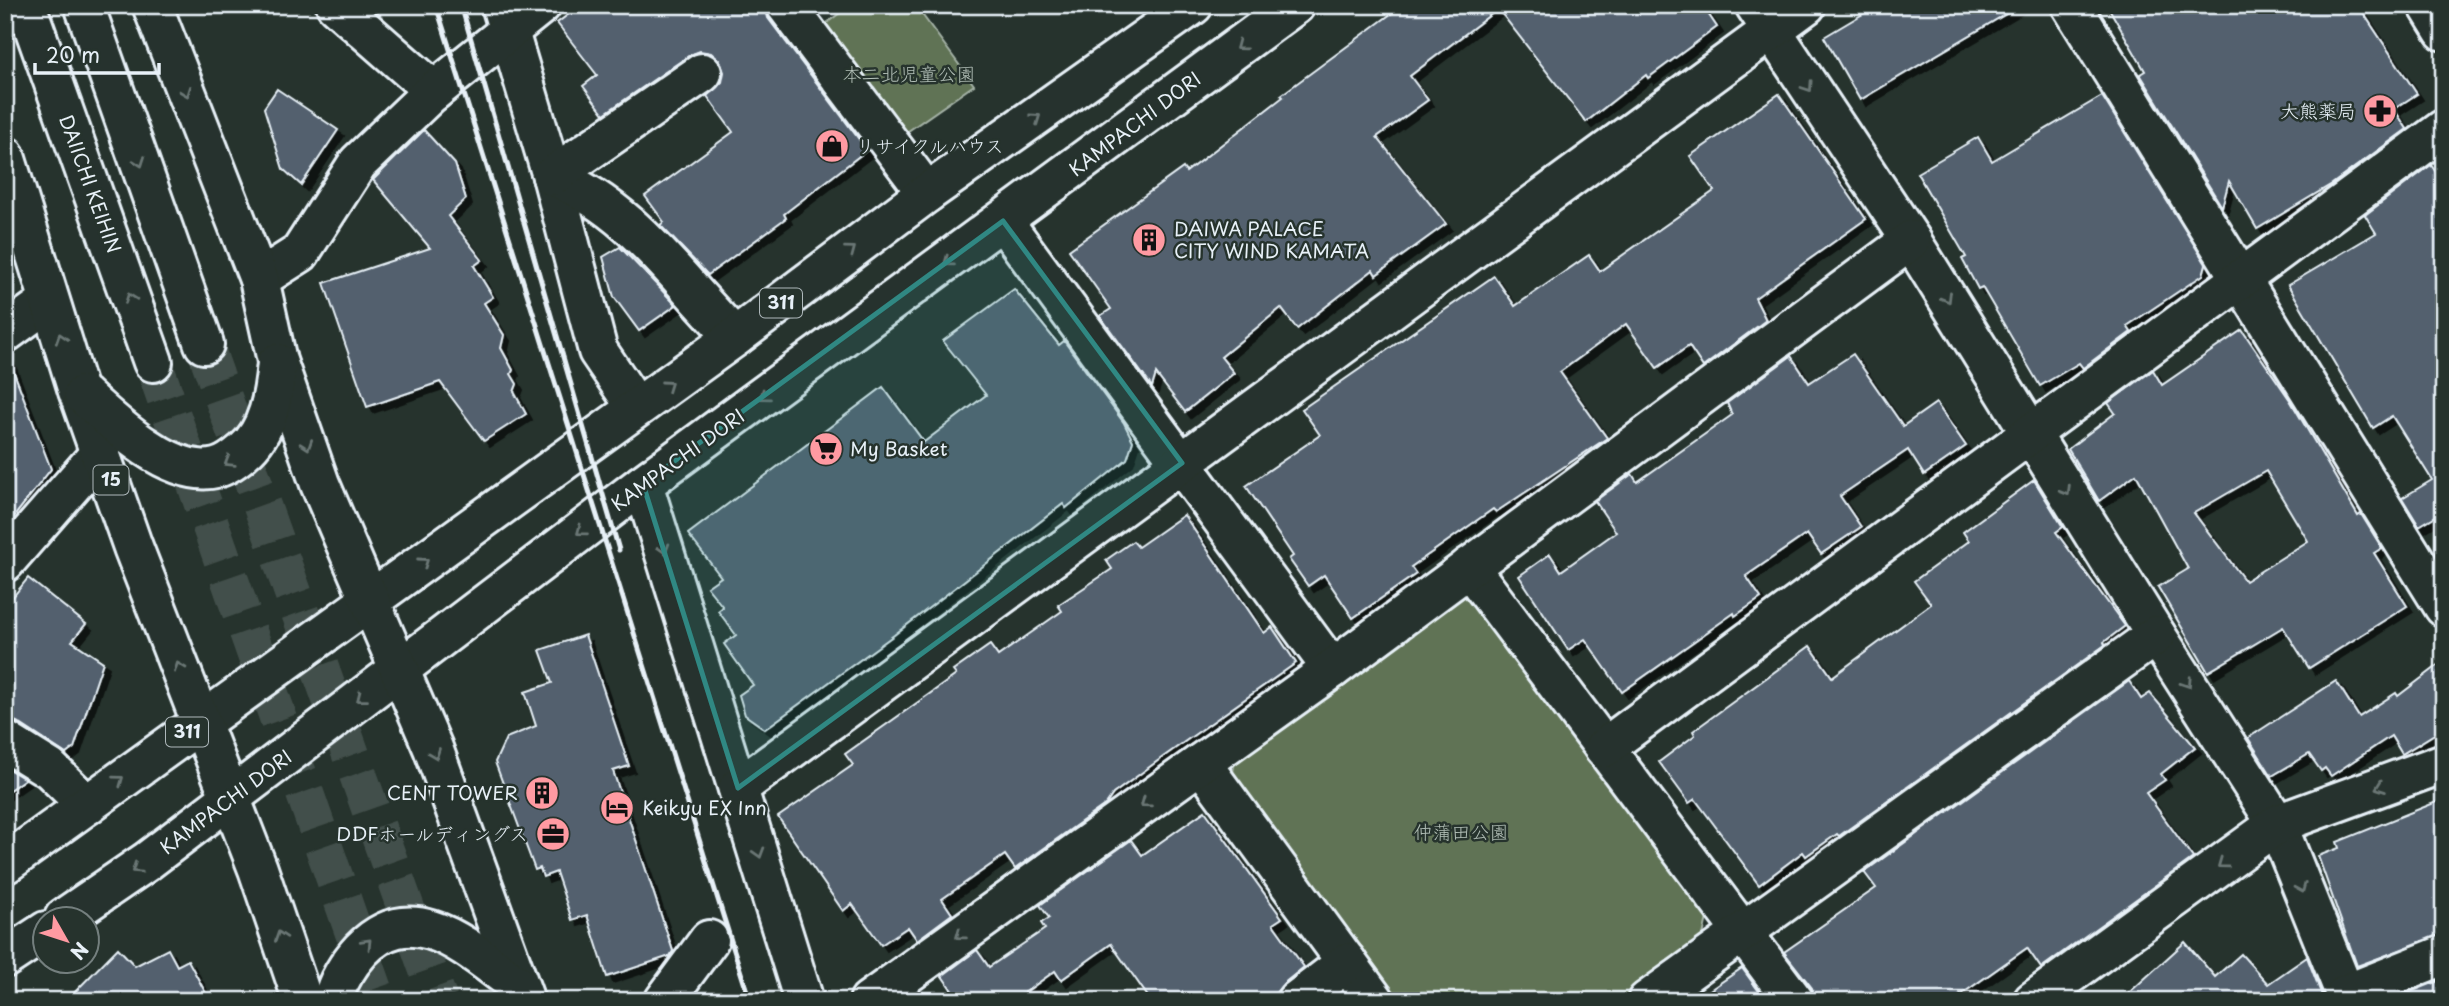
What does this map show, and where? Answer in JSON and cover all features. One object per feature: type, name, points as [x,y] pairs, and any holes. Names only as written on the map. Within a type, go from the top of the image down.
[{"type":"main road","name":"DAIICHI KEIHIN","points":[[26,5],[153,362]]},
{"type":"main road","points":[[84,5],[204,344]]},
{"type":"main road","points":[[152,5],[259,279],[277,361],[320,484],[433,748],[522,993]]},
{"type":"main road","points":[[336,5],[434,91]]},
{"type":"main road","points":[[259,279],[300,254],[358,163],[434,91],[504,18],[541,5]]},
{"type":"main road","points":[[786,5],[927,193]]},
{"type":"main road","name":"311","points":[[5,864],[736,337],[927,193],[1193,5]]},
{"type":"main road","name":"KAMPACHI DORI","points":[[85,904],[230,799],[643,484],[1295,5]]},
{"type":"main road","points":[[738,788],[1182,463],[1763,18],[1806,5]]},
{"type":"main road","points":[[2071,5],[2444,607]]},
{"type":"main road","points":[[2428,5],[2444,31]]},
{"type":"main road","points":[[504,18],[552,176],[598,351],[636,407]]},
{"type":"main road","points":[[1763,18],[1911,240],[2155,635],[2277,824],[2347,998],[2444,955]]},
{"type":"main road","points":[[552,176],[702,72]]},
{"type":"main road","points":[[1604,748],[2444,129]]},
{"type":"main road","name":"15","points":[[5,156],[78,391],[133,547],[230,799]]},
{"type":"main road","points":[[552,176],[582,189],[639,230],[736,337]]},
{"type":"main road","points":[[1003,221],[1332,669]]},
{"type":"main road","points":[[869,1001],[1332,669],[1911,240]]},
{"type":"main road","points":[[5,333],[49,301]]},
{"type":"main road","points":[[78,391],[118,428],[160,454],[196,470],[219,468],[250,446],[260,432],[274,396],[277,361]]},
{"type":"main road","points":[[5,562],[101,452]]},
{"type":"main road","points":[[643,484],[804,1001]]},
{"type":"main road","points":[[1469,567],[1794,1001]]},
{"type":"main road","points":[[1647,1001],[2155,635]]},
{"type":"main road","points":[[5,741],[50,769],[87,805]]},
{"type":"main road","points":[[1201,763],[1375,1001]]},
{"type":"main road","points":[[2033,1001],[2277,824],[2444,763]]},
{"type":"main road","points":[[230,799],[303,1001]]},
{"type":"main road","points":[[332,1001],[353,959],[376,934],[400,924],[430,929],[463,946],[522,993]]},
{"type":"main road","points":[[5,958],[32,940]]},
{"type":"main road","points":[[664,1001],[709,940]]},
{"type":"main road","points":[[1296,1001],[1347,962]]},
{"type":"highlighted area","points":[[1003,221],[1182,463],[738,788],[643,484]]},
{"type":"green space","name":"本二北児童公園","points":[[850,5],[915,5],[974,85],[898,138],[818,30]]},
{"type":"green space","name":"仲蒲田公園","points":[[1461,594],[1479,601],[1709,909],[1701,944],[1624,1001],[1400,1001],[1233,772],[1236,756]]},
{"type":"building","points":[[581,5],[765,5],[768,18],[867,150],[784,214],[786,218],[708,275],[660,225],[664,222],[645,196],[733,132],[707,96],[722,82],[724,72],[720,61],[711,53],[700,51],[690,55],[604,114],[583,86],[597,75],[557,23]]},
{"type":"building","points":[[1403,5],[1702,5],[1717,27],[1648,78],[1646,75],[1586,122],[1498,9],[1410,76],[1428,100],[1377,137],[1446,224],[1376,275],[1373,270],[1297,329],[1281,308],[1221,357],[1234,373],[1185,412],[1156,374],[1152,387],[1100,316],[1111,309],[1069,250],[1183,168],[1186,172],[1283,97],[1281,95]]},
{"type":"building","points":[[1878,5],[2021,5],[1860,100],[1824,37]]},
{"type":"building","points":[[2107,5],[2358,5],[2417,94],[2394,109],[2407,129],[2332,184],[2257,229],[2229,181],[2222,207],[2140,74],[2145,71]]},
{"type":"building","points":[[277,89],[338,130],[301,185],[283,169],[264,108]]},
{"type":"building","points":[[1779,94],[1866,219],[1755,298],[1766,320],[1703,367],[1689,346],[1657,368],[1626,324],[1560,372],[1607,438],[1496,512],[1493,509],[1411,567],[1416,574],[1353,618],[1324,575],[1308,586],[1289,559],[1293,556],[1246,486],[1320,435],[1302,409],[1494,276],[1515,306],[1589,255],[1600,271],[1714,191],[1690,156]]},
{"type":"building","points":[[2102,96],[2206,264],[2203,275],[2127,326],[2131,332],[2083,368],[2079,363],[2040,386],[1982,287],[1978,289],[1962,259],[1966,257],[1917,173],[1978,137],[1992,161]]},
{"type":"building","points":[[424,130],[455,164],[466,199],[448,216],[482,260],[474,266],[493,297],[484,303],[504,335],[501,348],[513,370],[511,374],[517,384],[514,392],[526,414],[484,441],[440,382],[367,407],[324,283],[430,248],[373,180]]},
{"type":"building","points":[[2431,165],[2444,184],[2444,511],[2419,526],[2402,498],[2432,480],[2392,416],[2373,428],[2288,285],[2376,233],[2365,215]]},
{"type":"building","points":[[620,247],[676,305],[639,331],[614,297],[603,257]]},
{"type":"building","points":[[1014,289],[1059,345],[1064,341],[1124,423],[1133,441],[1127,459],[1066,508],[1063,504],[894,635],[765,729],[745,715],[739,695],[753,685],[724,644],[736,635],[718,611],[723,607],[707,587],[721,577],[688,534],[883,387],[924,442],[986,395],[943,341]]},
{"type":"building","points":[[2242,330],[2290,400],[2358,516],[2361,514],[2382,548],[2374,553],[2407,606],[2309,668],[2283,627],[2208,672],[2158,587],[2188,569],[2136,474],[2099,501],[2068,449],[2115,413],[2108,403],[2153,370],[2162,385]],"holes":[[[2266,471],[2308,541],[2245,581],[2194,513]]]},
{"type":"building","points":[[1853,354],[1903,426],[1936,403],[1966,446],[1924,475],[1908,450],[1840,496],[1861,527],[1821,554],[1807,534],[1746,576],[1761,598],[1735,616],[1734,613],[1622,692],[1585,639],[1568,650],[1519,576],[1550,554],[1561,571],[1616,532],[1595,501],[1632,474],[1637,482],[1732,415],[1727,403],[1791,356],[1809,383]]},
{"type":"building","points":[[5,357],[8,357],[51,469],[5,528]]},
{"type":"building","points":[[2034,480],[2063,527],[2056,532],[2125,626],[2104,642],[2105,645],[1839,836],[1837,834],[1806,856],[1803,852],[1759,885],[1695,799],[1689,803],[1659,762],[1695,735],[1693,731],[1810,646],[1832,677],[1931,604],[1914,581],[1969,541],[1963,532]]},
{"type":"building","points":[[1184,515],[1264,633],[1272,627],[1296,663],[1163,757],[1113,794],[1106,804],[1015,869],[1005,855],[942,899],[952,914],[917,940],[908,927],[881,945],[852,904],[843,911],[778,817],[853,765],[845,754],[956,675],[953,671],[990,645],[998,656],[1062,611],[1058,605],[1112,569],[1106,560],[1133,541],[1138,547]]},
{"type":"building","points":[[28,578],[86,624],[72,641],[103,662],[74,748],[66,754],[17,722],[5,719],[5,607]]},
{"type":"building","name":"Keikyu EX Inn","points":[[585,635],[629,766],[613,771],[673,951],[670,956],[607,977],[587,915],[572,920],[556,872],[543,877],[540,868],[535,870],[495,762],[506,738],[536,726],[525,692],[552,683],[540,650]]},
{"type":"building","points":[[2444,661],[2444,728],[2402,754],[2391,736],[2331,776],[2325,768],[2321,771],[2309,754],[2272,776],[2248,738],[2336,681],[2359,717],[2396,693],[2398,696]]},
{"type":"building","points":[[2129,681],[2141,699],[2150,693],[2195,747],[2161,774],[2165,780],[2146,793],[2193,858],[2041,968],[2027,948],[1952,1001],[1815,1001],[1812,988],[1784,952],[1876,888],[1864,872]]},
{"type":"building","points":[[5,767],[25,779],[5,793]]},
{"type":"building","points":[[2444,799],[2444,934],[2357,966],[2318,856],[2339,848],[2337,842]]},
{"type":"building","points":[[1205,811],[1282,918],[1273,924],[1304,967],[1266,1001],[1151,1001],[1111,944],[1061,980],[1055,971],[1013,1001],[940,1001],[953,992],[942,976],[977,950],[989,967],[1045,929],[1041,923],[1049,918],[1040,905],[1131,840],[1142,855]]},
{"type":"building","points":[[2185,942],[2215,977],[2241,954],[2268,984],[2307,957],[2324,1001],[2120,1001]]},
{"type":"building","points":[[118,948],[135,966],[168,949],[177,966],[188,960],[210,1001],[66,1001],[92,974],[102,974],[102,964]]},
{"type":"building","points":[[1742,968],[1766,1001],[1694,1001]]},
{"type":"building","points":[[2438,981],[2444,1001],[2388,1001]]},
{"type":"tunnel","points":[[204,344],[439,1001]]},
{"type":"tunnel","points":[[153,362],[378,1001]]},
{"type":"railway","points":[[436,5],[750,1001]]},
{"type":"railway","points":[[461,5],[619,550]]},
{"type":"place","name":"大熊薬局","points":[[2380,111]]},
{"type":"place","name":"リサイクルハウス","points":[[832,146]]},
{"type":"place","name":"DAIWA PALACE CITY WIND KAMATA","points":[[1149,240]]},
{"type":"place","name":"My Basket","points":[[826,449]]},
{"type":"place","name":"CENT TOWER","points":[[542,793]]},
{"type":"place","name":"Keikyu EX Inn","points":[[617,808]]},
{"type":"place","name":"DDFホールディングス","points":[[553,834]]}]
